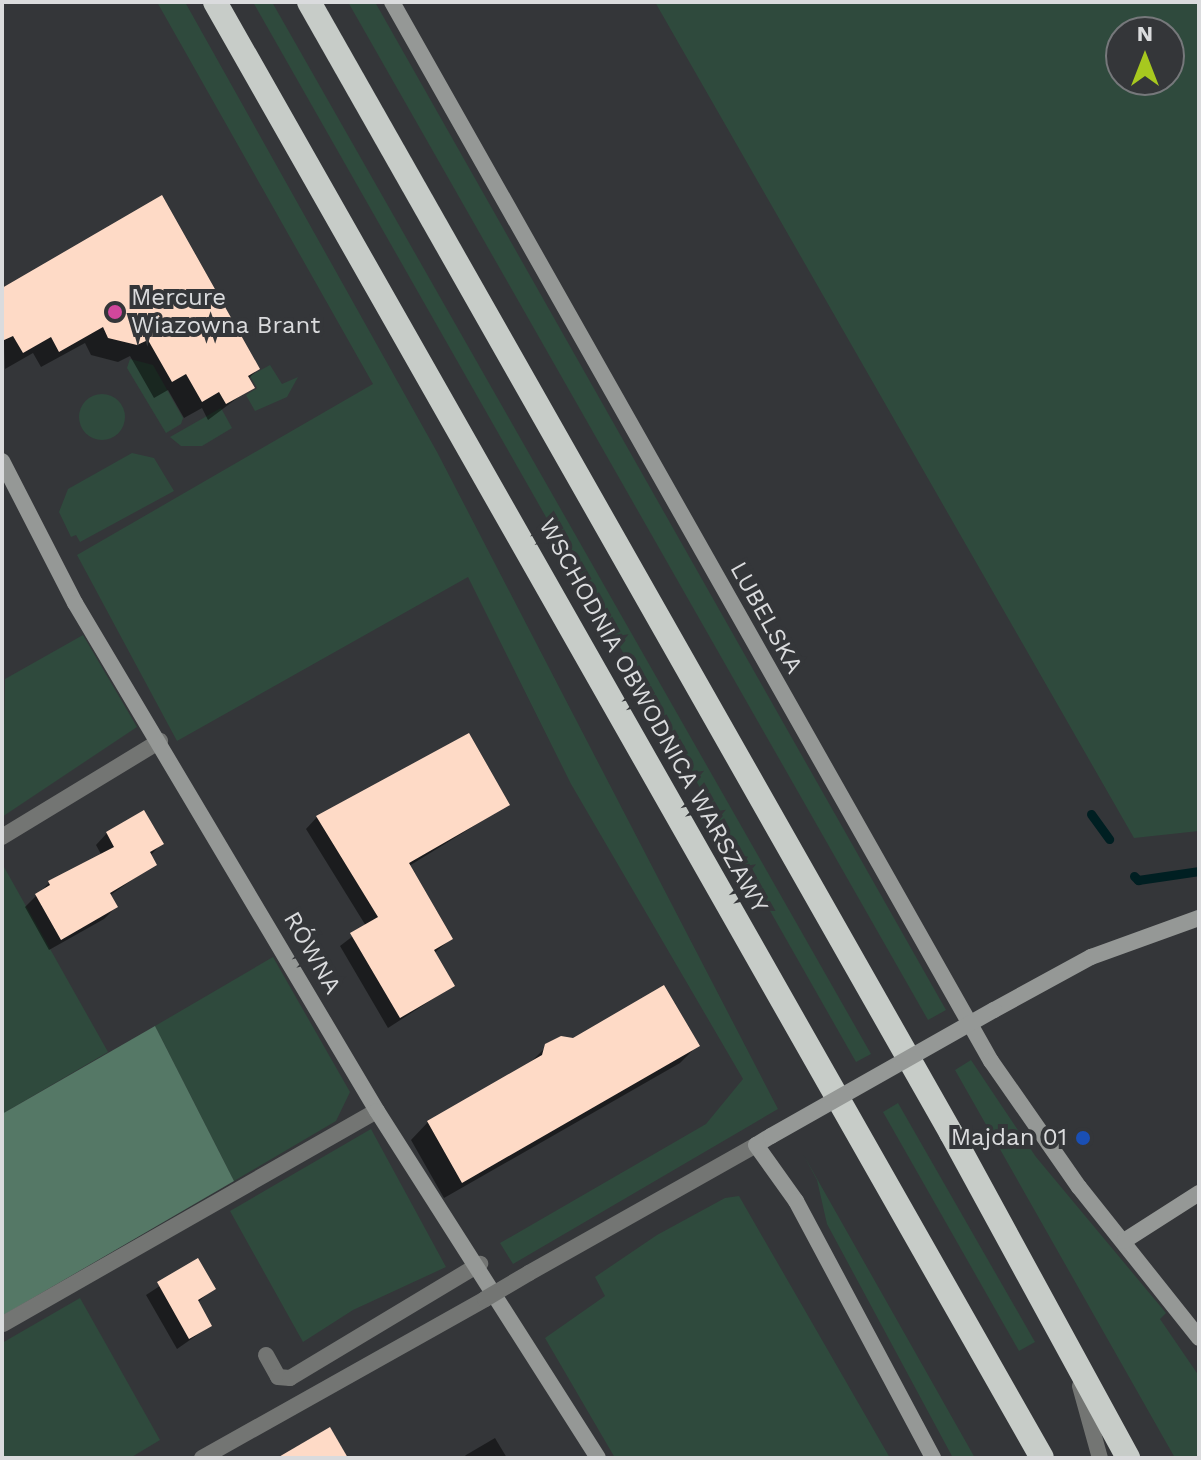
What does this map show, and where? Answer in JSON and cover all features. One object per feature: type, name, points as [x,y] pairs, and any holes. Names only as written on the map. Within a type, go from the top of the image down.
[{"type":"highway","name":"WSCHODNIA OBWODNICA WARSZAWY","points":[[215,2],[1042,1458]]},
{"type":"highway","points":[[309,2],[951,1133],[1128,1458]]},
{"type":"street","name":"LUBELSKA","points":[[392,2],[991,1061],[1199,1338]]},
{"type":"street","name":"RÓWNA","points":[[2,461],[75,603],[160,741],[377,1111],[480,1264],[598,1458]]},
{"type":"street","points":[[2,837],[160,741]]},
{"type":"street","points":[[202,1458],[1091,957],[1199,918]]},
{"type":"street","points":[[3,1324],[377,1111]]},
{"type":"street","points":[[764,1141],[933,1458]]},
{"type":"street","points":[[1124,1241],[1199,1193]]},
{"type":"street","points":[[266,1355],[278,1377],[290,1378],[480,1264]]},
{"type":"street","points":[[1075,1365],[1100,1458]]},
{"type":"green space","points":[[157,2],[185,2],[437,452],[778,1109],[513,1264],[500,1243],[706,1124],[743,1079],[571,784],[468,577],[177,741],[77,555],[373,384]]},
{"type":"green space","points":[[253,2],[272,2],[871,1054],[856,1062]]},
{"type":"green space","points":[[348,2],[375,2],[946,1010],[928,1020]]},
{"type":"green space","points":[[655,2],[1199,2],[1199,831],[1134,838]]},
{"type":"green space","points":[[130,359],[153,365],[183,418],[181,424],[166,433],[127,368]]},
{"type":"green space","points":[[270,365],[282,384],[298,377],[287,397],[255,411],[246,395],[257,388],[250,376]]},
{"type":"green space","points":[[102,394],[118,401],[125,417],[118,433],[102,440],[86,433],[79,417],[86,401]]},
{"type":"green space","points":[[221,408],[232,428],[202,446],[181,446],[170,437]]},
{"type":"green space","points":[[132,453],[154,458],[174,491],[80,542],[76,535],[71,537],[59,512],[68,489]]},
{"type":"green space","points":[[83,635],[137,727],[2,817],[5,679]]},
{"type":"green space","points":[[2,868],[108,1052],[2,1114]]},
{"type":"green space","points":[[273,957],[350,1092],[336,1121],[234,1181],[155,1026]]},
{"type":"green space","points":[[155,1026],[234,1181],[2,1316],[2,1114]]},
{"type":"green space","points":[[971,1060],[1036,1157],[1166,1313],[1160,1319],[1199,1376],[1199,1458],[1175,1458],[955,1070]]},
{"type":"green space","points":[[898,1103],[1035,1342],[1019,1351],[883,1112]]},
{"type":"green space","points":[[371,1129],[446,1267],[353,1310],[303,1342],[230,1211]]},
{"type":"green space","points":[[803,1154],[975,1458],[953,1458],[827,1224],[817,1180]]},
{"type":"green space","points":[[739,1196],[890,1458],[615,1458],[545,1338],[605,1296],[595,1277],[657,1235],[725,1198]]},
{"type":"green space","points":[[80,1298],[160,1440],[130,1458],[2,1458],[2,1343]]},
{"type":"building","name":"Mercure Wiazowna Brant","points":[[162,195],[260,369],[248,376],[255,388],[226,404],[219,392],[202,402],[186,374],[172,382],[148,340],[137,345],[108,338],[103,327],[59,352],[51,337],[23,353],[13,336],[2,341],[2,288]]},
{"type":"building","points":[[469,733],[510,805],[409,863],[453,939],[434,950],[455,986],[400,1018],[350,933],[378,917],[316,816]]},
{"type":"building","points":[[144,810],[164,844],[150,852],[157,865],[110,893],[118,907],[61,940],[35,894],[50,885],[48,881],[114,847],[106,832]]},
{"type":"building","points":[[664,985],[700,1046],[462,1183],[427,1121],[542,1055],[545,1044],[561,1036],[573,1038]]},
{"type":"building","points":[[198,1258],[216,1289],[198,1300],[212,1326],[189,1339],[157,1282]]},
{"type":"building","points":[[330,1427],[348,1458],[277,1458]]},
{"type":"waterway","points":[[1091,814],[1109,839]]},
{"type":"waterway","points":[[1134,876],[1138,880],[1199,871]]},
{"type":"place","name":"Mercure Wiazowna Brant","points":[[115,312]]},
{"type":"place","name":"Majdan 01","points":[[1083,1138]]}]
